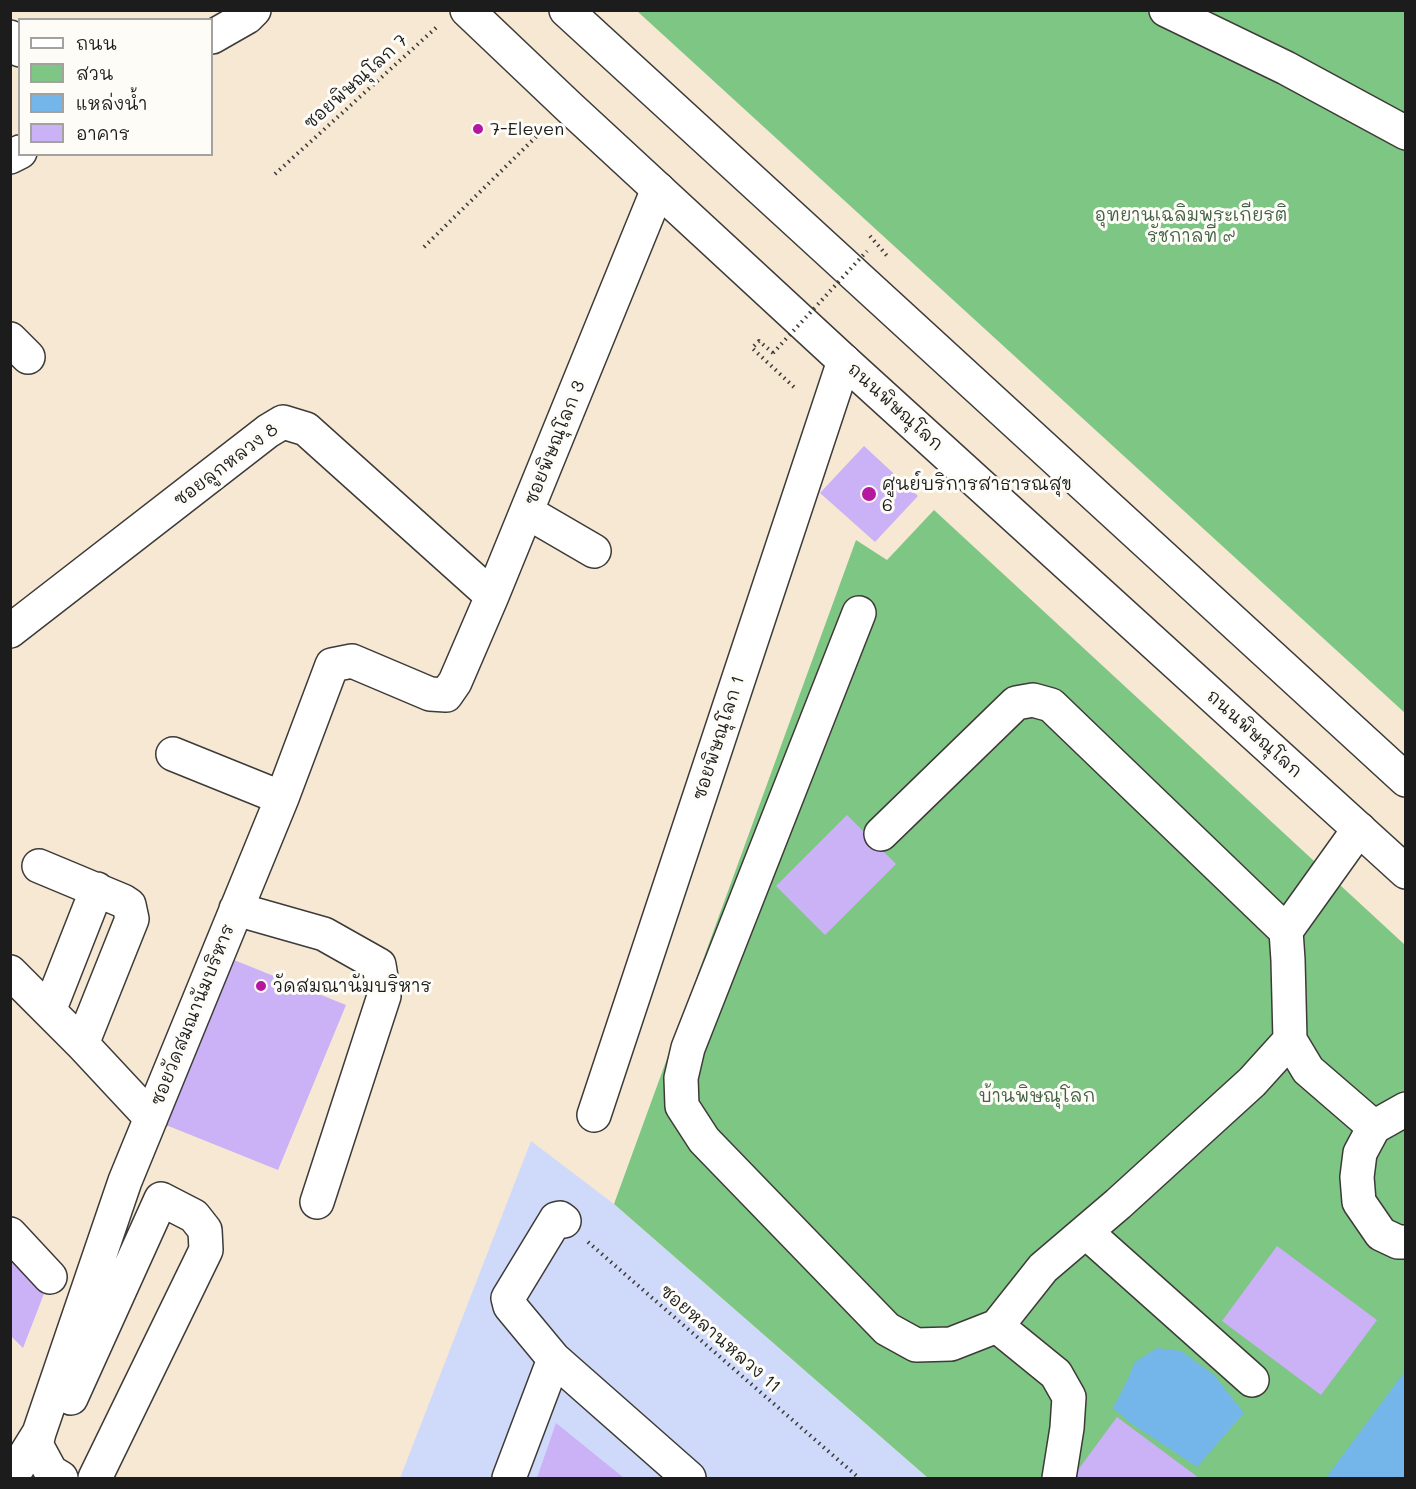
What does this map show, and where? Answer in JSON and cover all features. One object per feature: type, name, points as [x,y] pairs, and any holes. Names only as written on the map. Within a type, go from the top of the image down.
[{"type":"street","points":[[213,36],[247,17],[254,10]]},
{"type":"street","points":[[566,10],[1406,780]]},
{"type":"street","points":[[1166,10],[1286,68],[1406,133]]},
{"type":"street","name":"ถนนพิษณุโลก","points":[[457,14],[568,106],[844,361],[1406,872]]},
{"type":"street","name":"ซอยพิษณุโลก 3","points":[[446,695],[455,682],[492,596],[658,189]]},
{"type":"street","name":"ซอยพิษณุโลก 1","points":[[594,1115],[844,361]]},
{"type":"street","name":"ซอยลูกหลวง 8","points":[[10,630],[259,438],[283,422],[306,429],[492,596]]},
{"type":"street","points":[[526,512],[594,551]]},
{"type":"street","points":[[859,613],[688,1048],[681,1078],[682,1106],[704,1140],[887,1329],[916,1345],[951,1344],[997,1326],[1043,1268],[1118,1204],[1252,1082],[1290,1040]]},
{"type":"street","name":"ซอยวัดสมณานัมบริหาร","points":[[11,1479],[48,1456],[125,1180],[282,798],[332,665],[352,661],[430,694],[446,695]]},
{"type":"street","points":[[881,834],[1016,703],[1033,700],[1051,705],[1286,932]]},
{"type":"street","points":[[173,754],[282,798]]},
{"type":"street","points":[[1359,829],[1286,932],[1290,1040],[1308,1071],[1374,1127]]},
{"type":"street","points":[[39,866],[129,905],[132,919],[82,1044]]},
{"type":"street","points":[[50,1011],[97,890]]},
{"type":"street","points":[[236,909],[324,934],[379,964],[384,996],[317,1202]]},
{"type":"street","points":[[10,972],[151,1118]]},
{"type":"street","points":[[1406,1109],[1374,1127],[1360,1153],[1356,1177],[1359,1202],[1381,1234],[1398,1242],[1406,1242]]},
{"type":"street","points":[[48,1456],[161,1199],[194,1216],[205,1230],[206,1250],[95,1479]]},
{"type":"street","points":[[564,1221],[560,1218],[556,1219],[508,1298],[510,1306],[554,1359],[689,1479]]},
{"type":"street","points":[[1086,1232],[1252,1380]]},
{"type":"street","points":[[10,1234],[50,1277]]},
{"type":"street","points":[[997,1326],[1056,1374],[1069,1397],[1059,1479]]},
{"type":"street","points":[[509,1479],[554,1359]]},
{"type":"path","name":"ซอยพิษณุโลก 7","points":[[275,174],[457,14]]},
{"type":"path","points":[[424,247],[568,106]]},
{"type":"path","points":[[795,388],[752,348],[759,341],[773,353],[867,251]]},
{"type":"path","name":"ซอยหลานหลวง 11","points":[[564,1221],[859,1479]]},
{"type":"shaded area","points":[[531,1141],[614,1204],[928,1478],[400,1478]]},
{"type":"green space","name":"อุทยานเฉลิมพระเกียรติ รัชกาลที่ ๙","points":[[637,11],[1405,11],[1405,713]]},
{"type":"green space","name":"บ้านพิษณุโลก","points":[[934,510],[1405,945],[1405,1478],[928,1478],[614,1204],[856,540],[887,560]]},
{"type":"water","points":[[1157,1348],[1181,1351],[1214,1375],[1244,1413],[1197,1467],[1132,1424],[1113,1408],[1135,1362]]},
{"type":"water","points":[[1405,1371],[1405,1478],[1326,1478]]},
{"type":"building","name":"ศูนย์บริการสาธารณสุข 6","points":[[864,446],[918,496],[875,542],[820,493]]},
{"type":"building","points":[[847,815],[896,864],[825,935],[776,886]]},
{"type":"building","points":[[229,958],[346,1005],[278,1170],[161,1123]]},
{"type":"building","points":[[1277,1246],[1377,1320],[1321,1395],[1222,1321]]},
{"type":"building","points":[[10,1259],[47,1286],[23,1348],[10,1335]]},
{"type":"building","points":[[1117,1417],[1199,1478],[1072,1478]]},
{"type":"building","points":[[556,1423],[624,1478],[537,1478]]},
{"type":"place","name":"7-Eleven","points":[[478,129]]},
{"type":"place","name":"ศูนย์บริการสาธารณสุข 6","points":[[869,494]]},
{"type":"place","name":"วัดสมณานัมบริหาร","points":[[261,986]]}]
